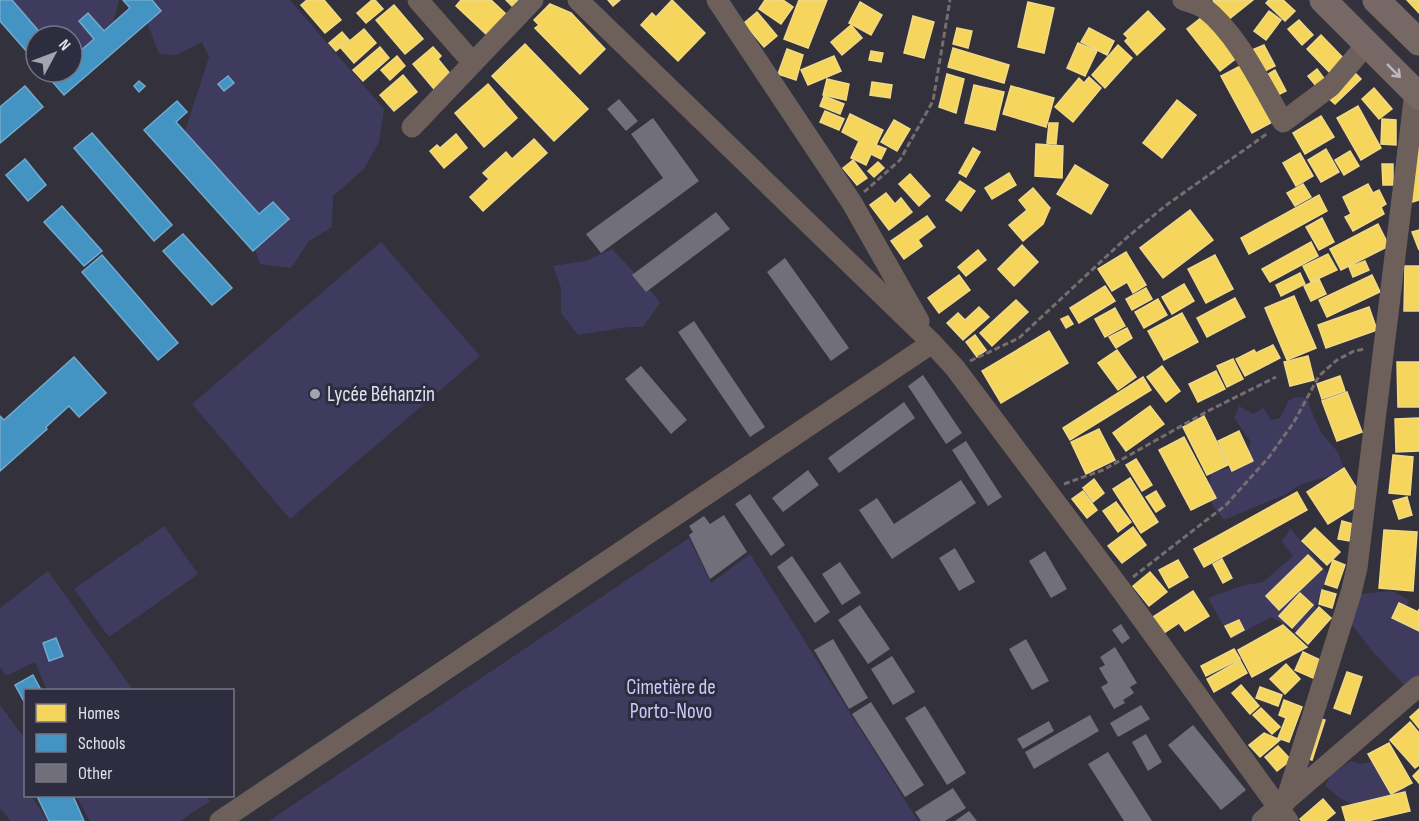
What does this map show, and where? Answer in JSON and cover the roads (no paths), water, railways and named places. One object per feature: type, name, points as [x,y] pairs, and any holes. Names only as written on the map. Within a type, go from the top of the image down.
[{"type":"main road","points":[[1323,0],[1417,94]]},
{"type":"main road","points":[[1377,0],[1419,42]]},
{"type":"street","points":[[418,0],[473,63]]},
{"type":"street","points":[[412,127],[533,0]]},
{"type":"street","points":[[578,0],[932,343],[955,368],[1119,587],[1279,813]]},
{"type":"street","points":[[717,0],[852,203],[932,343]]},
{"type":"street","points":[[1183,0],[1204,8],[1223,27],[1244,55],[1283,122],[1331,86],[1367,44]]},
{"type":"street","points":[[1279,813],[1357,568],[1417,94]]},
{"type":"street","points":[[220,821],[932,343]]},
{"type":"street","points":[[1279,813],[1419,686]]},
{"type":"place","name":"Lycée Béhanzin","points":[[315,394]]},
{"type":"park label","name":"Cimetière de Porto-Novo","points":[[671,699]]}]
